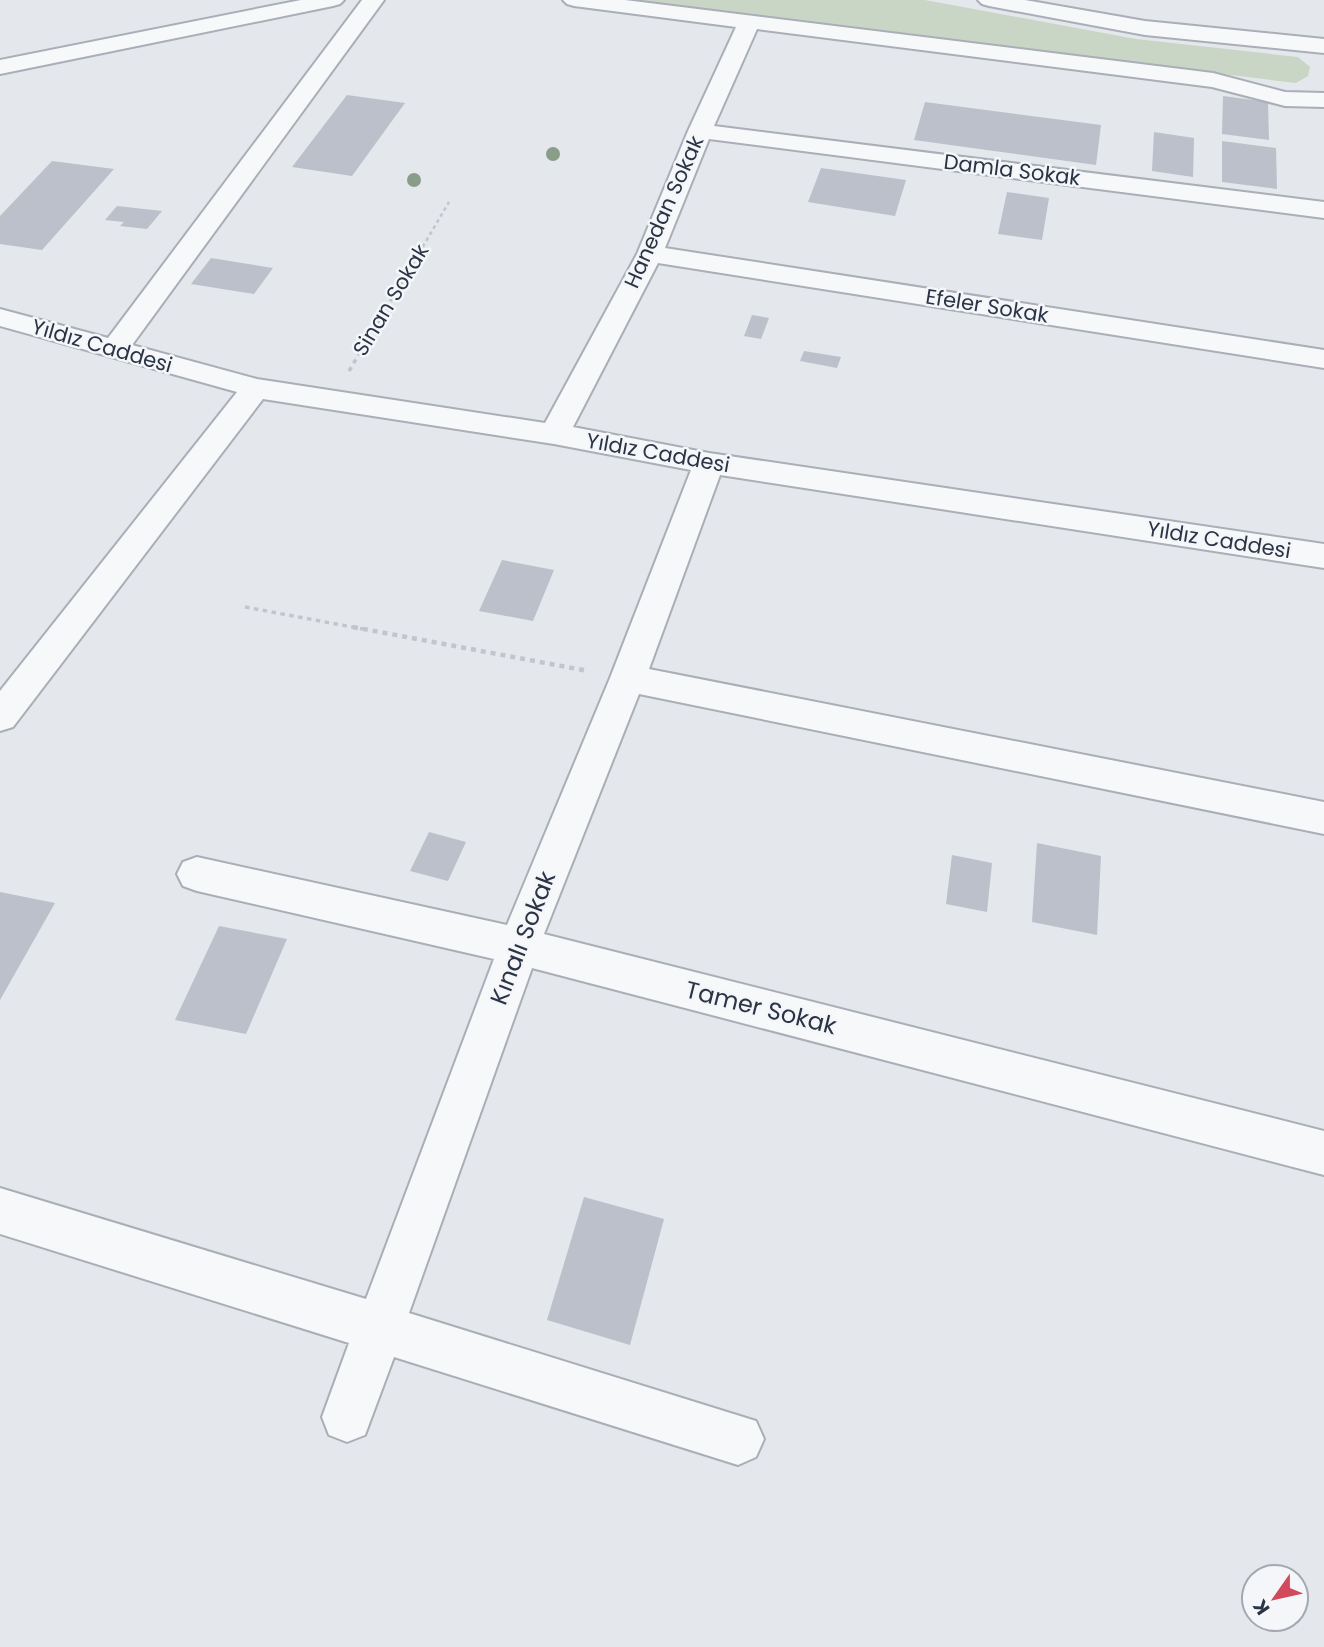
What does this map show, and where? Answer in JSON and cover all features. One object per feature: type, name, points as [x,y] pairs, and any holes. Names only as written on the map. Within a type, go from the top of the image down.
[{"type":"street","points":[[0,66],[333,0]]},
{"type":"street","points":[[114,349],[373,0]]},
{"type":"street","points":[[574,0],[1213,80],[1285,99],[1324,100]]},
{"type":"street","points":[[989,0],[1324,46]]},
{"type":"street","name":"Hanedan Sokak","points":[[554,434],[650,254],[700,131],[749,23]]},
{"type":"street","name":"Damla Sokak","points":[[700,131],[1324,209]]},
{"type":"street","name":"Efeler Sokak","points":[[650,254],[1324,359]]},
{"type":"street","name":"Yıldız Caddesi","points":[[0,317],[256,388],[554,434],[709,463],[1324,556]]},
{"type":"street","points":[[0,717],[256,388]]},
{"type":"street","name":"Kınalı Sokak","points":[[347,1417],[519,946],[628,678],[709,463]]},
{"type":"street","points":[[628,678],[1324,818]]},
{"type":"street","name":"Tamer Sokak","points":[[197,874],[519,946],[1324,1153]]},
{"type":"street","points":[[0,1211],[738,1439]]},
{"type":"path","name":"Sinan Sokak","points":[[332,398],[449,202]]},
{"type":"path","points":[[245,607],[628,678]]},
{"type":"green space","points":[[605,0],[925,0],[1136,39],[1298,57],[1310,67],[1308,76],[1296,83]]},
{"type":"building","points":[[347,95],[405,103],[352,176],[292,167]]},
{"type":"building","points":[[1223,96],[1268,102],[1269,140],[1222,134]]},
{"type":"building","points":[[925,102],[1101,125],[1096,165],[914,140]]},
{"type":"building","points":[[1154,132],[1194,138],[1193,177],[1152,171]]},
{"type":"building","points":[[1222,141],[1276,148],[1277,189],[1222,182]]},
{"type":"building","points":[[52,161],[114,169],[42,250],[0,244],[0,216]]},
{"type":"building","points":[[821,168],[906,180],[895,216],[808,202]]},
{"type":"building","points":[[1007,192],[1049,198],[1042,240],[998,234]]},
{"type":"building","points":[[117,206],[162,211],[147,229],[120,226],[124,222],[105,220]]},
{"type":"building","points":[[211,258],[273,268],[254,294],[191,284]]},
{"type":"building","points":[[752,315],[769,318],[761,339],[744,336]]},
{"type":"building","points":[[804,351],[841,357],[837,368],[800,361]]},
{"type":"building","points":[[502,560],[554,570],[533,621],[479,611]]},
{"type":"building","points":[[429,832],[466,842],[448,881],[410,871]]},
{"type":"building","points":[[1037,843],[1101,856],[1097,935],[1032,922]]},
{"type":"building","points":[[952,855],[992,863],[987,912],[946,904]]},
{"type":"building","points":[[0,892],[55,903],[0,1000]]},
{"type":"building","points":[[219,926],[287,939],[246,1034],[175,1020]]},
{"type":"building","points":[[584,1197],[664,1219],[630,1345],[547,1320]]}]
